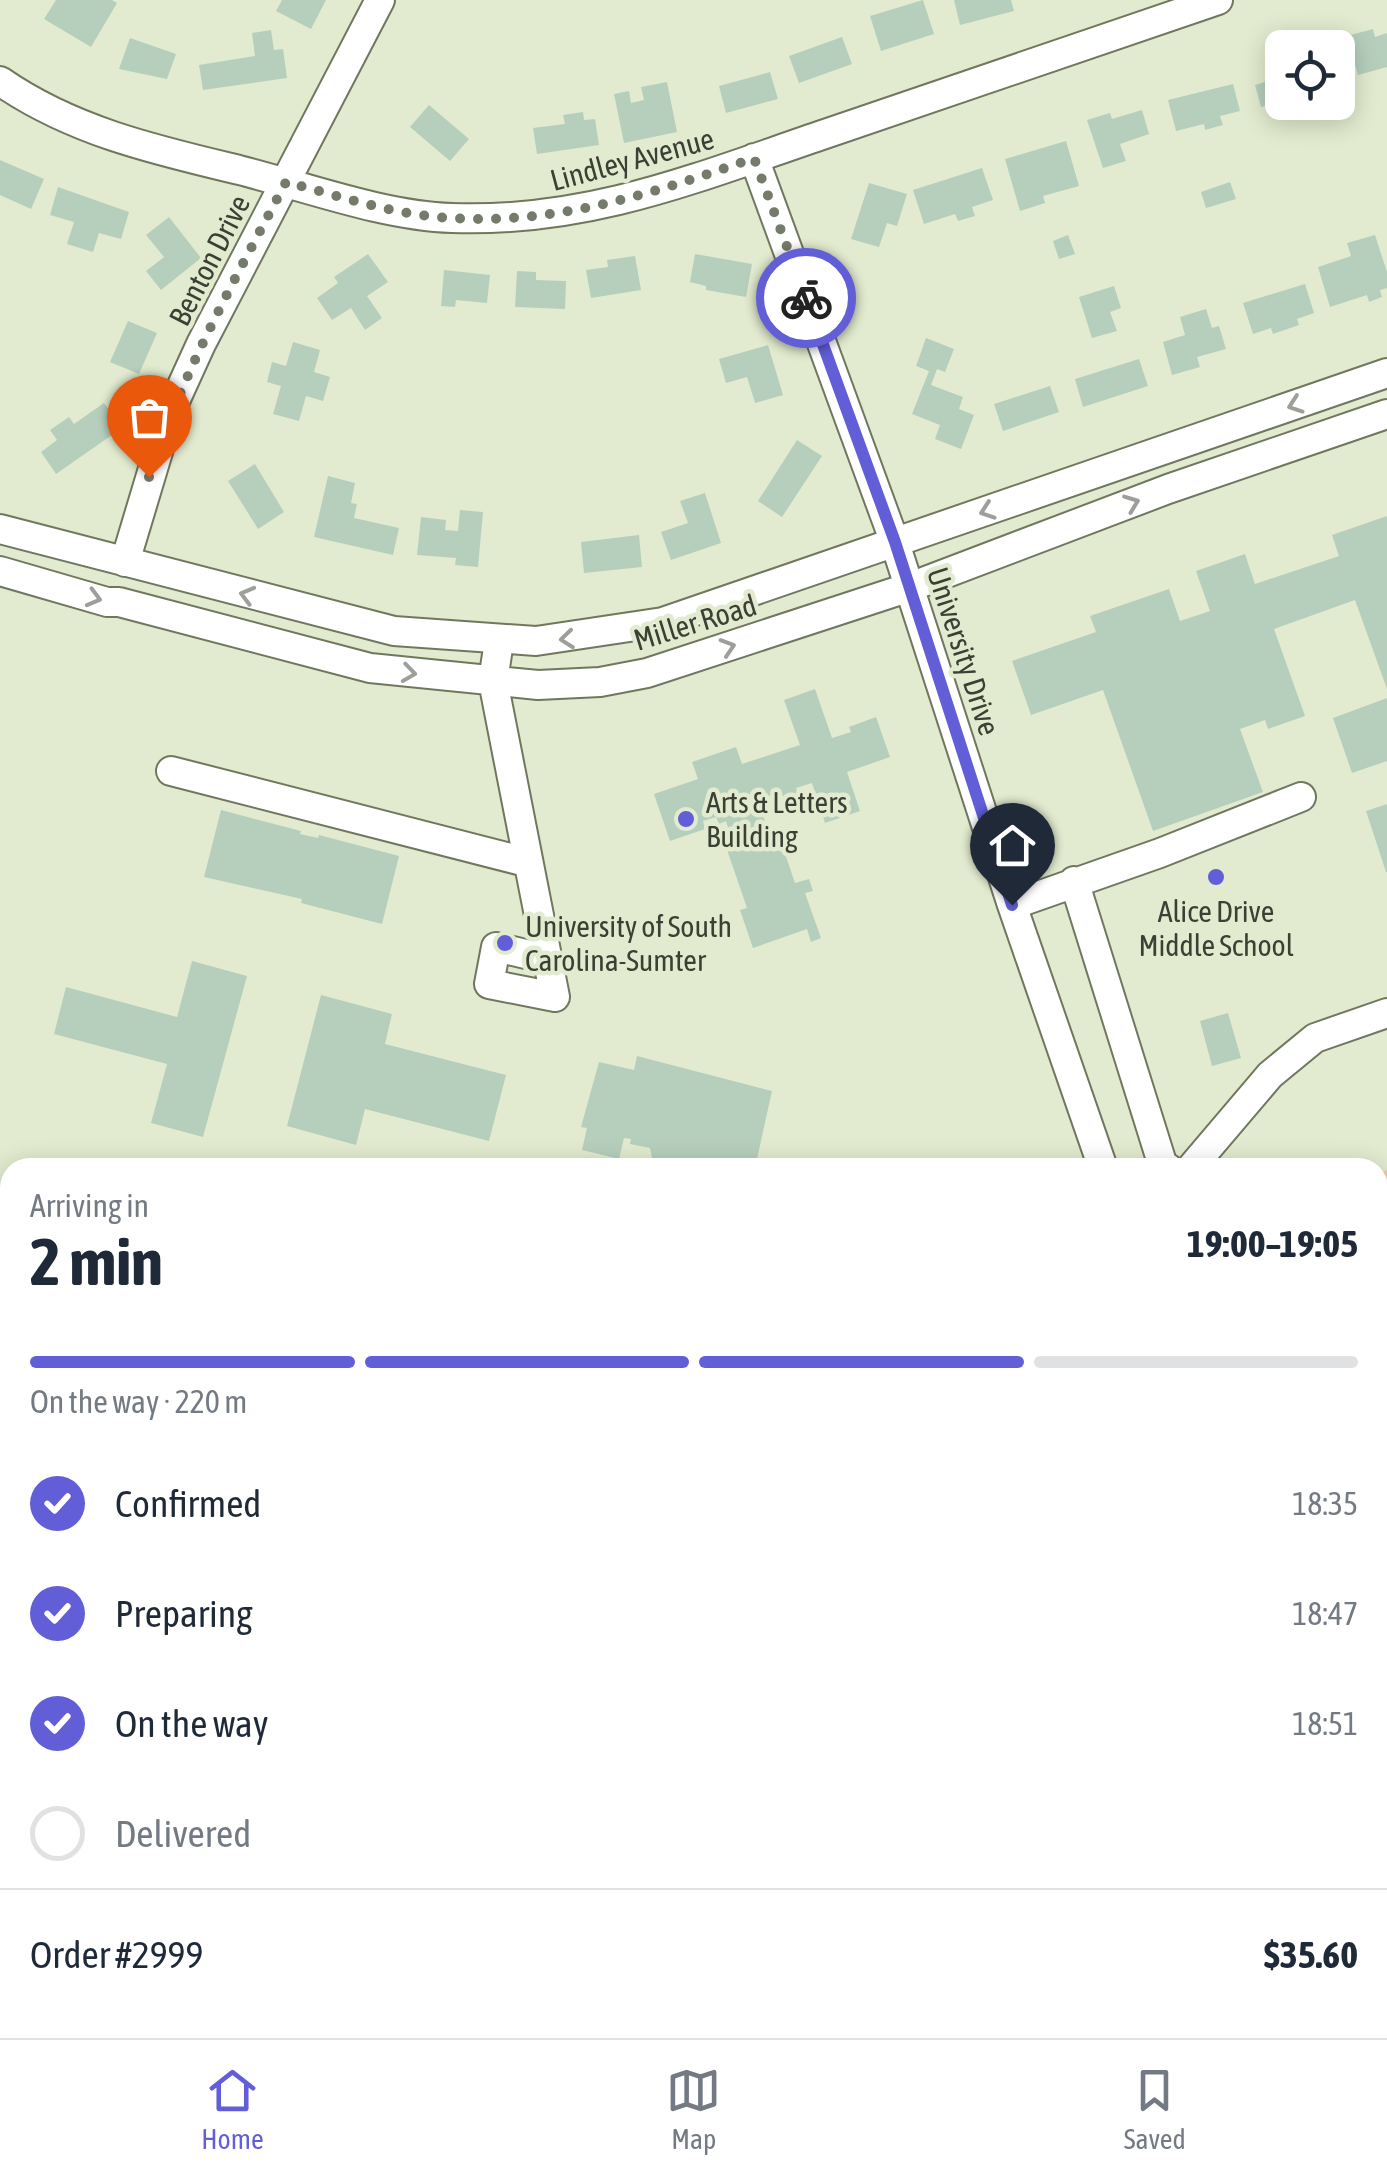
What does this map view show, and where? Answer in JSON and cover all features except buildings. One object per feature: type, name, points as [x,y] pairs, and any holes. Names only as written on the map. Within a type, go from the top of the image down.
[{"type":"street","name":"Benton Drive","points":[[125,562],[170,412],[380,0]]},
{"type":"street","name":"Lindley Avenue","points":[[0,82],[38,106],[97,132],[286,182],[447,218],[520,218],[578,212],[618,202],[1212,1]]},
{"type":"street","name":"University Drive","points":[[754,158],[895,542],[1012,905],[1100,1158]]},
{"type":"street","name":"Miller Road","points":[[0,529],[394,631],[499,641],[573,639],[663,622],[1387,373]]},
{"type":"street","name":"Miller Road","points":[[0,571],[370,668],[538,685],[600,682],[647,673],[910,587],[1168,490],[1387,414]]},
{"type":"street","points":[[499,641],[493,681],[547,959]]},
{"type":"street","points":[[172,771],[526,862]]},
{"type":"street","points":[[1012,905],[1160,853],[1300,797]]},
{"type":"street","points":[[1074,881],[1161,1158]]},
{"type":"street","points":[[1200,1158],[1270,1074],[1315,1038],[1387,1013]]},
{"type":"way so far","points":[[149,477],[170,412],[201,344],[286,182],[366,203],[447,218],[501,219],[578,212],[754,158],[806,298]]},
{"type":"place","name":"Arts & Letters Building","points":[[686,819]]},
{"type":"place","name":"Alice Drive Middle School","points":[[1216,877]]},
{"type":"place","name":"University of South Carolina-Sumter","points":[[505,943]]},
{"type":"route","points":[[806,298],[895,542],[1012,905]]}]
